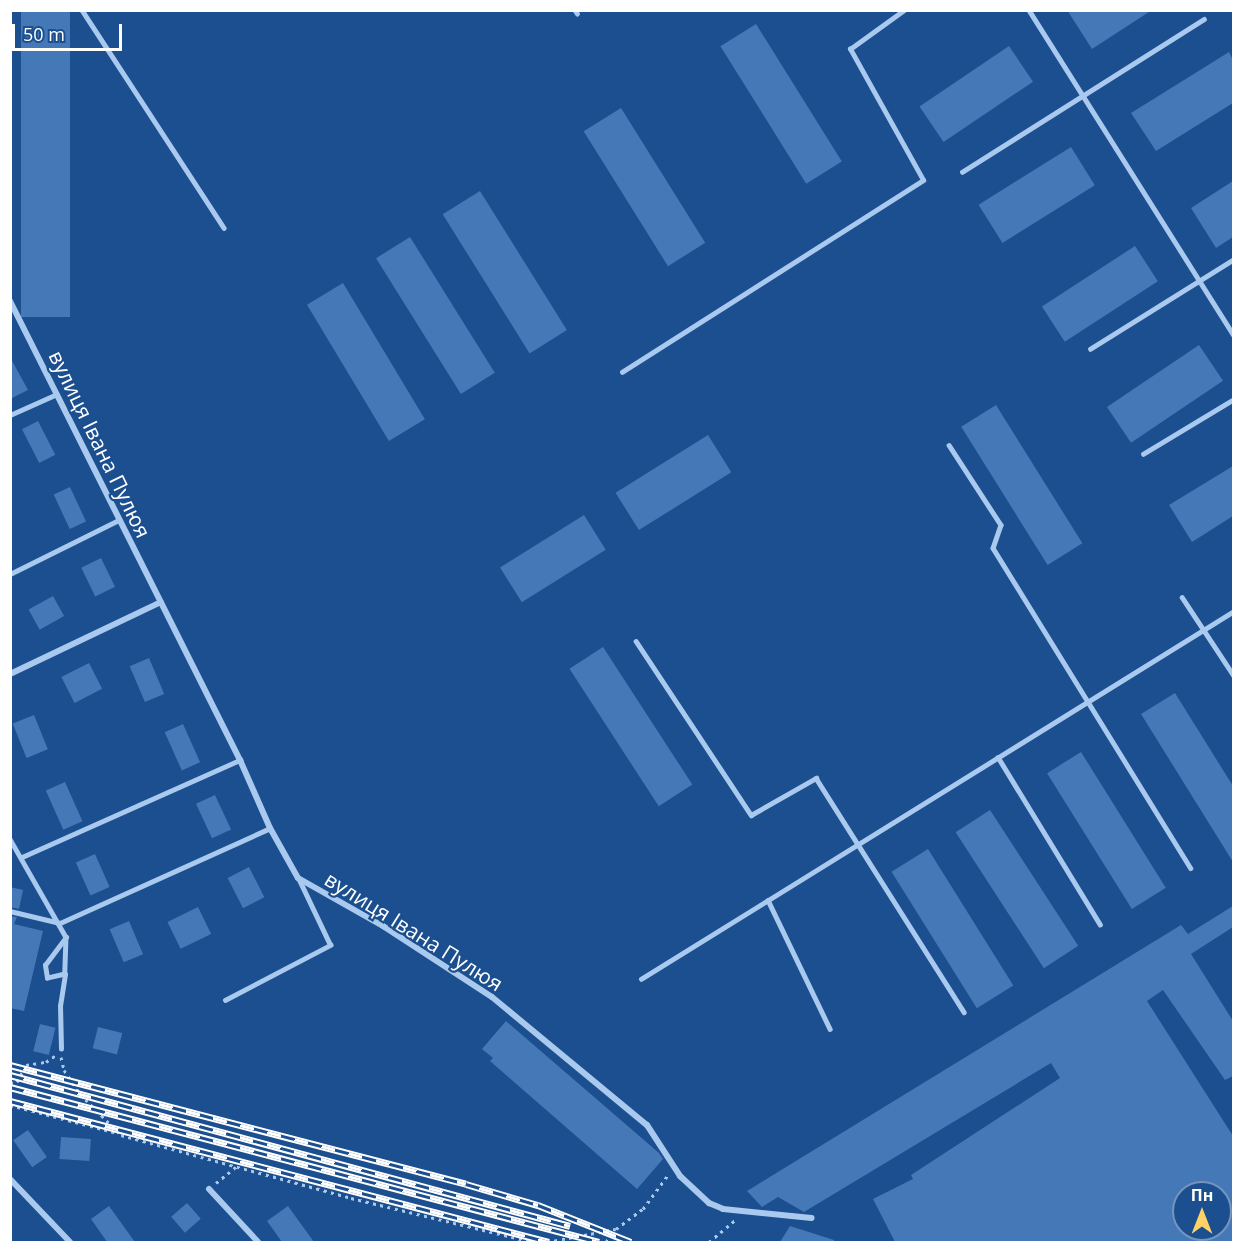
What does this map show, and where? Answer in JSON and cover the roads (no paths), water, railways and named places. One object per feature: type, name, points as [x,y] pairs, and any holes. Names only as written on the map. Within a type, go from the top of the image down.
[{"type":"street","name":"вулиця Івана Пулюя","points":[[10,302],[240,760],[270,828],[298,878],[383,926],[492,998],[647,1125],[671,1158],[680,1176],[709,1203],[742,1211],[812,1218]]},
{"type":"street","points":[[10,674],[161,602]]},
{"type":"street","points":[[10,1179],[70,1242]]},
{"type":"street","points":[[209,1189],[258,1242]]},
{"type":"lane","points":[[82,10],[224,228]]},
{"type":"lane","points":[[622,372],[923,180],[850,49],[904,10]]},
{"type":"lane","points":[[1029,10],[1233,336]]},
{"type":"lane","points":[[962,172],[1204,19]]},
{"type":"lane","points":[[1090,348],[1233,259]]},
{"type":"lane","points":[[10,415],[57,394]]},
{"type":"lane","points":[[1143,454],[1233,399]]},
{"type":"lane","points":[[949,445],[1001,525],[993,548],[1191,868]]},
{"type":"lane","points":[[10,573],[119,520]]},
{"type":"lane","points":[[1182,597],[1233,676]]},
{"type":"lane","points":[[641,979],[1233,611]]},
{"type":"lane","points":[[636,641],[751,815],[816,778],[964,1012]]},
{"type":"lane","points":[[998,757],[1100,924]]},
{"type":"lane","points":[[22,857],[240,760]]},
{"type":"lane","points":[[10,911],[60,922],[270,828]]},
{"type":"lane","points":[[10,839],[60,922],[66,937],[65,974],[60,1005],[61,1049]]},
{"type":"lane","points":[[225,1000],[330,945],[298,878]]},
{"type":"lane","points":[[768,900],[830,1029]]},
{"type":"lane","points":[[65,974],[47,978],[44,973],[66,937]]},
{"type":"railway","points":[[10,1065],[466,1184],[538,1205],[631,1242]]},
{"type":"railway","points":[[10,1075],[570,1226]]},
{"type":"railway","points":[[10,1087],[599,1242]]},
{"type":"railway","points":[[10,1101],[549,1242]]}]
